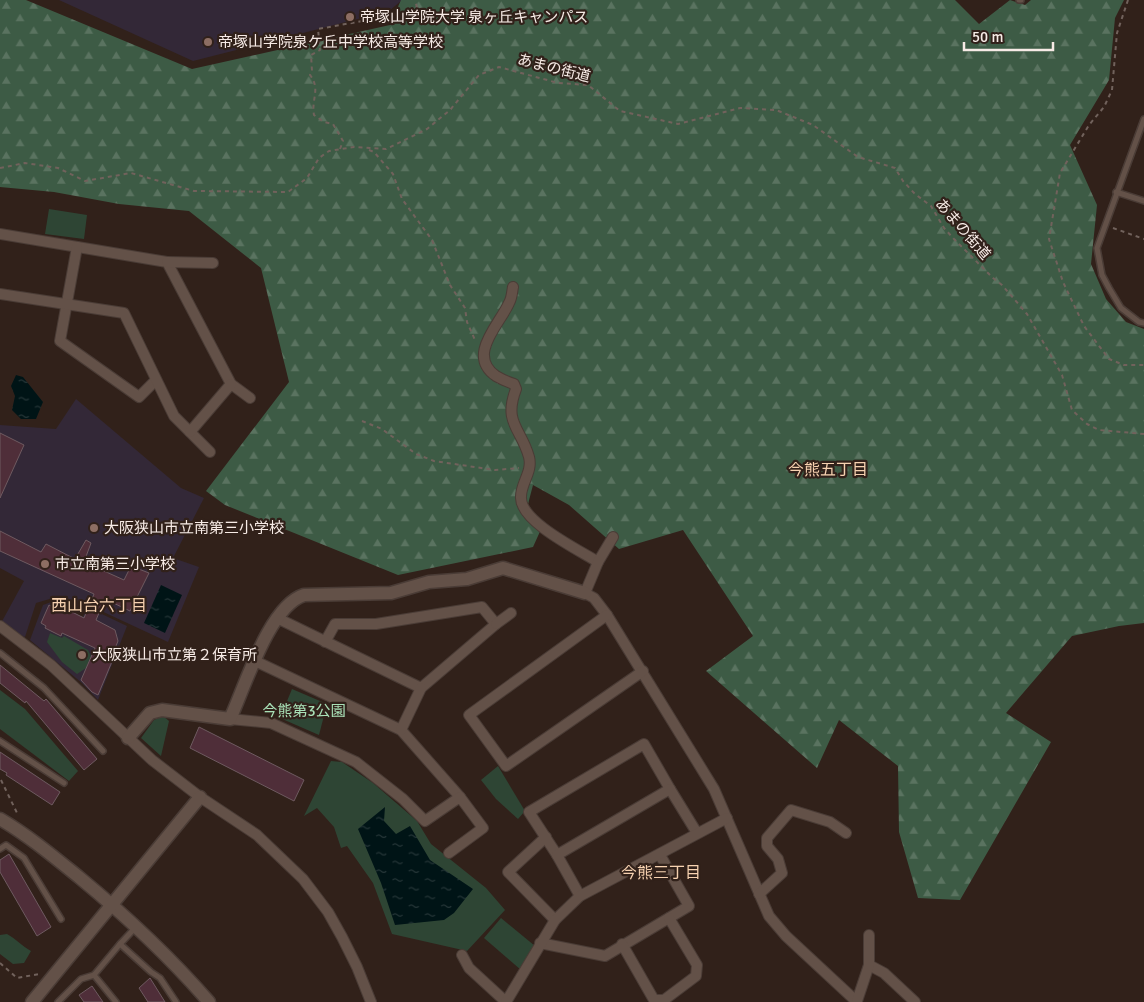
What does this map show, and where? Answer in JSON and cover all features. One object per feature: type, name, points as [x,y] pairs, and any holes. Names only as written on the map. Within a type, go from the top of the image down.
[{"type":"street","points":[[0,234],[167,262],[213,263]]},
{"type":"street","points":[[78,247],[60,340],[139,397],[156,380]]},
{"type":"street","points":[[167,262],[231,384],[250,398]]},
{"type":"street","points":[[513,287],[510,302],[488,337],[483,350],[486,365],[495,376],[514,384],[516,389],[511,403],[511,413],[516,431],[530,459],[529,469],[520,496],[523,507],[536,522],[598,562]]},
{"type":"street","points":[[0,294],[124,313],[174,416],[210,452]]},
{"type":"street","points":[[190,432],[231,384]]},
{"type":"street","points":[[585,593],[598,562],[613,537]]},
{"type":"street","points":[[230,719],[276,618],[295,598],[304,595],[391,593],[429,582],[467,580],[504,568],[585,593],[594,598],[607,615],[714,789],[769,916],[786,936],[857,1002],[869,965],[869,935]]},
{"type":"street","points":[[325,642],[335,624],[376,624],[482,607],[496,624]]},
{"type":"street","points":[[401,730],[421,688],[511,613]]},
{"type":"street","points":[[607,615],[469,715],[506,766],[643,671]]},
{"type":"street","points":[[276,618],[421,688]]},
{"type":"street","points":[[0,626],[51,665],[152,760],[200,797],[257,835],[303,879],[328,912],[342,937],[358,967],[371,1002]]},
{"type":"street","points":[[256,661],[401,730],[460,797],[483,828],[449,853]]},
{"type":"street","points":[[128,738],[150,713],[162,710],[271,723],[356,762],[403,799],[425,821],[460,797]]},
{"type":"street","points":[[580,896],[557,855],[529,812],[644,744],[697,833]]},
{"type":"street","points":[[557,855],[670,789]]},
{"type":"street","points":[[32,1002],[200,797]]},
{"type":"street","points":[[759,894],[782,873],[778,859],[768,846],[767,838],[791,810],[830,822],[846,833]]},
{"type":"street","points":[[462,956],[469,968],[506,1002],[555,920],[580,896],[727,818]]},
{"type":"street","points":[[0,819],[27,835],[112,905],[191,981],[209,1002]]},
{"type":"street","points":[[546,837],[508,872],[555,920]]},
{"type":"street","points":[[540,943],[605,956],[622,944],[689,906],[660,855]]},
{"type":"street","points":[[622,944],[654,1000],[664,1000],[696,976],[697,965],[669,918]]},
{"type":"street","points":[[869,965],[884,973],[915,1002]]},
{"type":"lane","points":[[1144,119],[1097,248],[1102,275],[1121,308],[1139,322],[1144,323]]},
{"type":"lane","points":[[1138,139],[1144,142]]},
{"type":"lane","points":[[1116,192],[1144,201]]},
{"type":"lane","points":[[0,653],[44,688],[103,752]]},
{"type":"lane","points":[[0,740],[64,783]]},
{"type":"lane","points":[[0,849],[6,845],[24,858],[61,919]]},
{"type":"lane","points":[[58,1002],[81,979],[94,975],[135,927]]},
{"type":"lane","points":[[120,944],[160,978],[176,1002]]},
{"type":"lane","points":[[94,975],[116,1002]]},
{"type":"path","points":[[340,149],[343,141],[337,129],[314,114],[313,110],[317,93],[316,85],[310,75],[312,71],[311,55],[320,50],[318,30],[418,11],[415,0]]},
{"type":"path","points":[[1128,0],[1117,33],[1112,90],[1104,107],[1089,125],[1060,173],[1049,239],[1063,282],[1084,326],[1109,359],[1124,365],[1144,366]]},
{"type":"path","name":"あまの街道","points":[[0,168],[25,163],[58,168],[85,181],[131,173],[194,191],[288,192],[307,178],[319,158],[330,151],[354,147],[386,149],[427,129],[450,110],[479,75],[499,67],[558,84],[588,85],[620,112],[678,124],[740,108],[776,110],[789,113],[813,125],[858,157],[895,168],[903,181],[915,194],[931,206],[944,228],[954,240],[993,278],[1002,284],[1027,314],[1062,375],[1072,410],[1087,424],[1099,430],[1144,434]]},
{"type":"path","points":[[367,149],[374,152],[393,174],[402,199],[432,240],[450,285],[465,308],[467,322],[473,336],[483,350]]},
{"type":"path","points":[[1104,225],[1144,239]]},
{"type":"path","points":[[362,420],[382,429],[416,454],[434,461],[495,470],[515,467],[529,469]]},
{"type":"path","points":[[1,780],[27,835]]},
{"type":"path","points":[[0,964],[17,978],[40,974]]},
{"type":"shaded area","name":"帝塚山学院泉ケ丘中学校高等学校","points":[[59,0],[401,1],[389,11],[193,61]]},
{"type":"shaded area","name":"大阪狭山市立南第三小学校","points":[[76,399],[181,488],[204,498],[173,558],[199,567],[168,642],[82,602],[79,610],[53,598],[36,603],[25,637],[0,625],[24,581],[0,568],[0,425],[56,429]]},
{"type":"shaded area","name":"大阪狭山市立第２保育所","points":[[51,602],[83,617],[87,607],[127,626],[98,700],[82,683],[30,640],[43,605]]},
{"type":"green space","points":[[0,0],[26,0],[192,69],[390,25],[401,0],[955,0],[979,24],[1010,0],[1025,5],[1031,0],[1124,0],[1115,18],[1109,80],[1070,145],[1097,205],[1091,264],[1106,299],[1126,322],[1144,329],[1144,623],[1072,636],[1006,713],[1051,742],[960,900],[918,898],[899,832],[898,766],[839,720],[817,768],[706,671],[753,636],[683,530],[619,549],[569,505],[533,485],[528,504],[542,527],[533,547],[398,575],[225,505],[206,491],[289,382],[261,268],[189,211],[119,204],[54,192],[0,187]]},
{"type":"green space","points":[[49,209],[87,215],[84,239],[45,234]]},
{"type":"green space","points":[[50,633],[62,638],[64,636],[88,650],[91,656],[86,668],[77,674],[62,662],[47,642]]},
{"type":"green space","name":"今熊第3公園","points":[[292,689],[327,704],[319,735],[280,718]]},
{"type":"green space","points":[[0,690],[25,709],[78,771],[69,781],[0,729]]},
{"type":"green space","points":[[163,716],[169,721],[161,756],[141,738],[154,720]]},
{"type":"green space","points":[[331,761],[342,762],[373,783],[417,821],[431,844],[486,888],[505,910],[467,951],[392,934],[373,883],[347,846],[341,848],[334,827],[317,808],[304,816]]},
{"type":"green space","points":[[498,766],[525,811],[518,819],[496,799],[481,780]]},
{"type":"green space","points":[[501,918],[535,946],[521,970],[484,938]]},
{"type":"green space","points":[[7,934],[31,951],[24,963],[13,964],[0,954],[0,935]]},
{"type":"water","points":[[16,375],[23,377],[43,402],[36,419],[21,419],[12,410],[15,396],[11,386]]},
{"type":"water","points":[[161,585],[182,595],[165,633],[144,623]]},
{"type":"water","points":[[385,807],[384,821],[396,834],[410,826],[430,860],[473,889],[454,913],[444,920],[395,925],[381,883],[358,829]]},
{"type":"building","points":[[0,433],[24,445],[0,498]]},
{"type":"building","points":[[0,531],[41,552],[46,544],[75,559],[86,540],[91,543],[84,562],[124,580],[131,566],[149,573],[130,611],[105,599],[96,620],[115,630],[118,641],[114,651],[116,652],[98,695],[92,692],[81,680],[95,648],[62,633],[61,636],[45,628],[46,626],[41,623],[49,605],[64,613],[66,609],[84,618],[94,594],[0,551]]},
{"type":"building","points":[[0,665],[44,701],[46,699],[97,759],[84,770],[26,701],[25,703],[0,683]]},
{"type":"building","points":[[199,727],[304,780],[294,801],[190,748]]},
{"type":"building","points":[[0,752],[60,792],[52,805],[6,775],[7,773],[0,769]]},
{"type":"building","points":[[9,854],[51,927],[37,936],[0,872],[0,860]]},
{"type":"building","points":[[150,978],[165,1002],[148,1002],[139,988]]},
{"type":"building","points":[[92,986],[103,1002],[84,1002],[79,995]]},
{"type":"place","name":"帝塚山学院大学 泉ヶ丘キャンパス","points":[[350,17]]},
{"type":"place","name":"帝塚山学院泉ケ丘中学校高等学校","points":[[208,42]]},
{"type":"place","name":"大阪狭山市立南第三小学校","points":[[94,528]]},
{"type":"place","name":"市立南第三小学校","points":[[45,564]]},
{"type":"place","name":"大阪狭山市立第２保育所","points":[[82,655]]},
{"type":"district","name":"今熊五丁目","points":[[828,469]]},
{"type":"district","name":"西山台六丁目","points":[[99,605]]},
{"type":"district","name":"今熊三丁目","points":[[661,872]]}]
